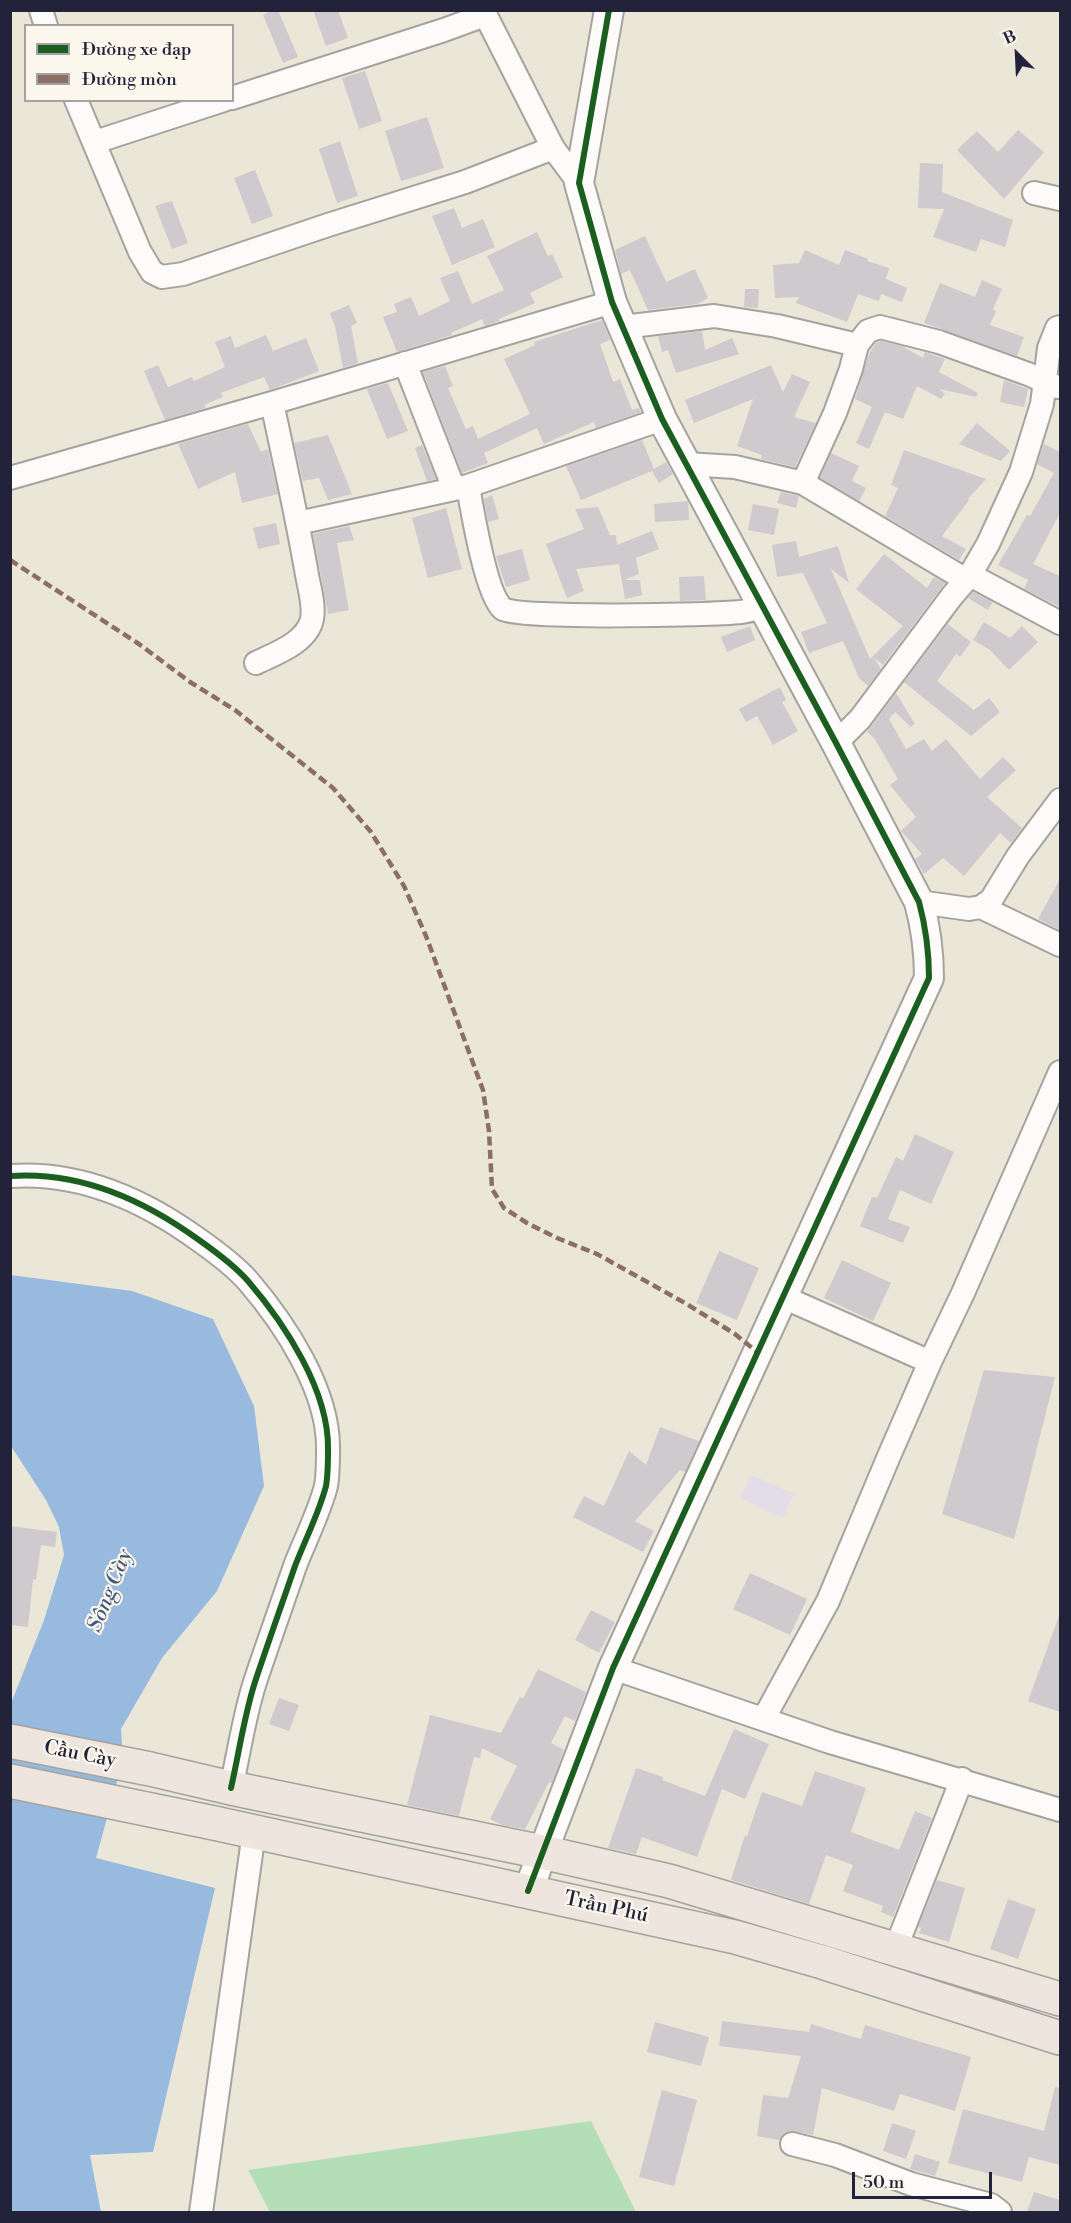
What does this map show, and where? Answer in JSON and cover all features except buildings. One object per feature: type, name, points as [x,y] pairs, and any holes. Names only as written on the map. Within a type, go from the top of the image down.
[{"type":"main road","name":"Cầu Cày","points":[[10,1741],[150,1768]]},
{"type":"main road","name":"Trần Phú","points":[[150,1768],[231,1788],[542,1852],[669,1881],[1060,1999]]},
{"type":"main road","name":"Cầu Cày","points":[[10,1781],[143,1807]]},
{"type":"main road","name":"Trần Phú","points":[[143,1807],[735,1937],[1060,2038]]},
{"type":"street","points":[[579,183],[609,10]]},
{"type":"street","points":[[234,97],[444,30],[484,13],[553,148],[579,183],[617,315],[662,419],[836,742],[919,902],[928,939],[929,978],[613,1668],[528,1891]]},
{"type":"street","points":[[77,102],[140,252],[152,272],[162,277],[183,274],[328,225],[455,186],[553,148]]},
{"type":"street","points":[[95,142],[218,102]]},
{"type":"street","points":[[1034,193],[1060,199]]},
{"type":"street","points":[[10,478],[405,363],[617,315],[714,316],[777,326],[857,345]]},
{"type":"street","points":[[803,483],[834,413],[851,369],[857,345],[868,331],[880,327],[939,342],[1053,385]]},
{"type":"street","points":[[836,742],[860,719],[968,578],[988,544],[1021,472],[1042,404],[1053,385],[1049,348],[1057,328],[1060,327]]},
{"type":"street","points":[[405,363],[448,477],[461,487],[476,529],[493,594],[504,610],[535,614],[622,615],[740,612],[763,606]]},
{"type":"street","points":[[256,663],[286,649],[303,634],[312,620],[311,600],[298,522],[272,403]]},
{"type":"street","points":[[298,522],[461,487],[662,419]]},
{"type":"street","points":[[687,464],[735,467],[803,483],[968,578],[1060,623]]},
{"type":"street","points":[[919,902],[969,909],[981,907],[991,900],[1018,856],[1060,800]]},
{"type":"street","points":[[981,907],[1060,945]]},
{"type":"street","points":[[764,1718],[828,1601],[930,1362],[963,1293],[1060,1072]]},
{"type":"street","points":[[10,1176],[44,1175],[78,1180],[106,1188],[172,1222],[208,1246],[247,1280],[266,1304],[308,1371],[322,1403],[328,1448],[326,1485],[255,1684],[231,1788]]},
{"type":"street","points":[[783,1297],[930,1362]]},
{"type":"street","points":[[613,1668],[831,1742],[962,1779],[1060,1810]]},
{"type":"street","points":[[895,1950],[962,1779]]},
{"type":"street","points":[[201,2212],[254,1832]]},
{"type":"street","points":[[792,2144],[835,2155],[911,2184],[991,2205],[1000,2212]]},
{"type":"shaded area","points":[[752,1475],[794,1494],[783,1518],[740,1498]]},
{"type":"green space","points":[[591,2121],[636,2212],[270,2212],[248,2170]]},
{"type":"water","name":"Sông Cày","points":[[11,1275],[132,1291],[213,1319],[254,1406],[264,1486],[217,1591],[162,1658],[121,1729],[123,1760],[96,1858],[215,1888],[153,2152],[90,2155],[101,2212],[11,2212],[10,1706],[44,1620],[64,1555],[59,1527],[46,1500],[11,1446]]},
{"type":"marked path","points":[[10,560],[235,710],[333,788],[371,832],[404,886],[426,936],[483,1090],[489,1131],[492,1189],[504,1208],[527,1223],[597,1254],[685,1303],[735,1334],[757,1352]]},
{"type":"cycle path","points":[[528,1891],[613,1668],[929,978],[927,940],[919,902],[662,419],[612,302],[579,183],[609,10]]},
{"type":"cycle path","points":[[10,1176],[61,1178],[110,1191],[156,1212],[212,1249],[243,1275],[276,1317],[302,1359],[321,1404],[328,1449],[326,1486],[295,1566],[255,1682],[231,1788]]}]
